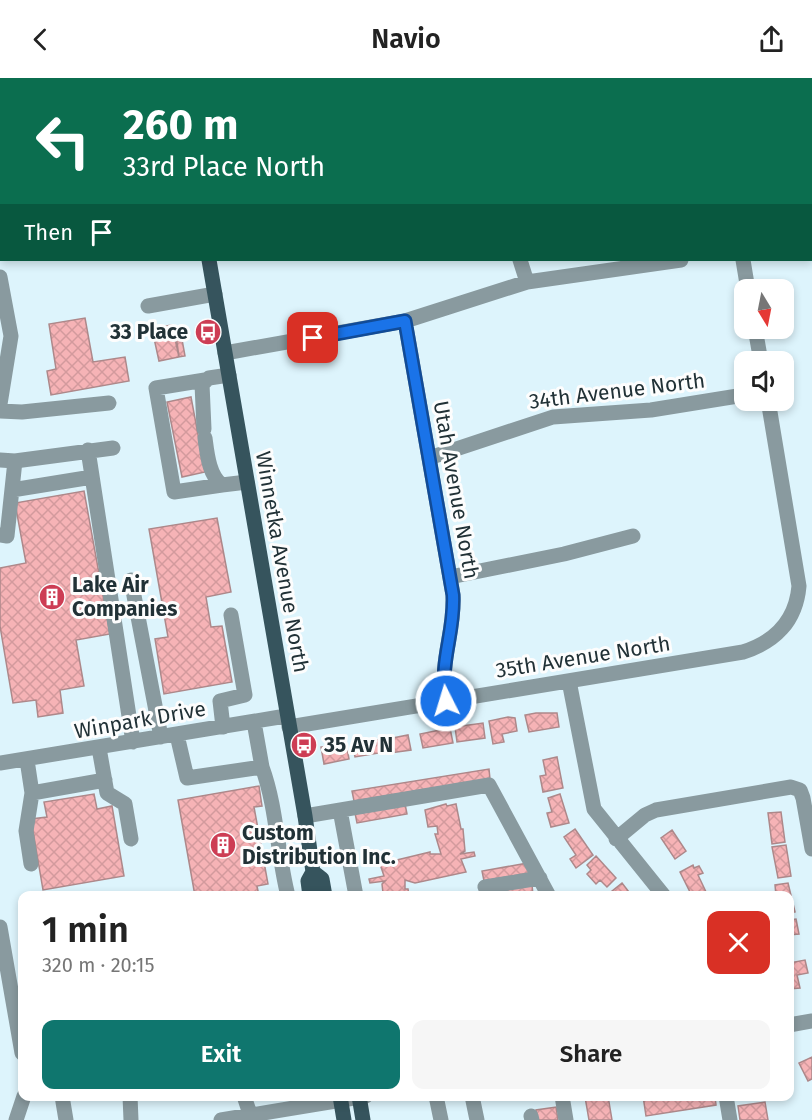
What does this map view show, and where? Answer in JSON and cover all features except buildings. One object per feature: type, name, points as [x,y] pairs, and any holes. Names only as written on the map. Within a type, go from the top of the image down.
[{"type":"main road","name":"Winnetka Avenue North","points":[[209,261],[314,872],[322,879],[323,891]]},
{"type":"main road","name":"Winnetka Avenue North","points":[[309,891],[308,881],[314,872]]},
{"type":"main road","points":[[341,1101],[344,1120]]},
{"type":"main road","points":[[360,1101],[363,1120]]},
{"type":"street","points":[[520,261],[527,282]]},
{"type":"street","points":[[225,353],[405,321],[527,282],[674,261]]},
{"type":"street","points":[[743,261],[746,279]]},
{"type":"street","points":[[0,277],[11,336],[0,402]]},
{"type":"street","points":[[148,306],[215,294]]},
{"type":"street","name":"Utah Avenue North","points":[[405,321],[450,577],[453,609],[442,680],[446,701]]},
{"type":"street","points":[[229,375],[156,388],[174,492],[247,482]]},
{"type":"street","points":[[204,380],[201,401],[204,433],[215,479],[222,485]]},
{"type":"street","name":"34th Avenue North","points":[[429,458],[553,417],[651,410],[734,397]]},
{"type":"street","points":[[0,411],[22,412],[109,403]]},
{"type":"street","name":"35th Avenue North","points":[[288,721],[446,701],[569,681],[760,647],[774,638],[793,614],[798,600],[798,572],[770,411]]},
{"type":"street","points":[[0,535],[7,536],[12,490],[8,461],[113,448]]},
{"type":"street","points":[[88,450],[133,742]]},
{"type":"street","points":[[12,490],[92,477]]},
{"type":"street","points":[[450,577],[564,554],[633,536]]},
{"type":"street","points":[[131,580],[161,737]]},
{"type":"street","points":[[224,727],[220,701],[245,696],[231,615]]},
{"type":"street","points":[[569,681],[590,798],[600,820],[660,891]]},
{"type":"street","name":"Winpark Drive","points":[[0,762],[27,760],[254,722],[288,721]]},
{"type":"street","points":[[254,722],[262,766],[270,787],[281,869],[287,891]]},
{"type":"street","points":[[177,735],[187,778],[262,766]]},
{"type":"street","points":[[99,748],[107,793],[125,804],[131,839]]},
{"type":"street","points":[[27,760],[32,793],[26,831],[31,864]]},
{"type":"street","points":[[32,793],[105,780]]},
{"type":"street","points":[[305,816],[489,785],[546,891]]},
{"type":"street","points":[[616,839],[645,815],[667,807],[791,787],[800,790],[812,849]]},
{"type":"street","points":[[340,810],[355,891]]},
{"type":"street","points":[[485,887],[540,878]]},
{"type":"street","points":[[0,927],[18,1030]]},
{"type":"street","points":[[794,1024],[812,1022]]},
{"type":"street","points":[[16,1120],[22,1101]]},
{"type":"street","points":[[63,1101],[66,1120]]},
{"type":"street","points":[[130,1101],[131,1120]]},
{"type":"street","points":[[246,1101],[251,1117]]},
{"type":"street","points":[[221,1120],[251,1117],[331,1101]]},
{"type":"street","points":[[437,1101],[441,1120]]},
{"type":"street","points":[[473,1101],[477,1120]]},
{"type":"street","points":[[563,1101],[566,1120]]},
{"type":"street","points":[[727,1101],[730,1120]]},
{"type":"place","name":"33 Place","points":[[208,332]]},
{"type":"place","name":"Lake Air Companies","points":[[52,597]]},
{"type":"place","name":"35 Av N","points":[[304,745]]},
{"type":"place","name":"Custom Distribution Inc.","points":[[223,845]]},
{"type":"route","points":[[313,338],[405,321],[453,595],[452,621],[444,657],[442,680],[446,701]]}]
